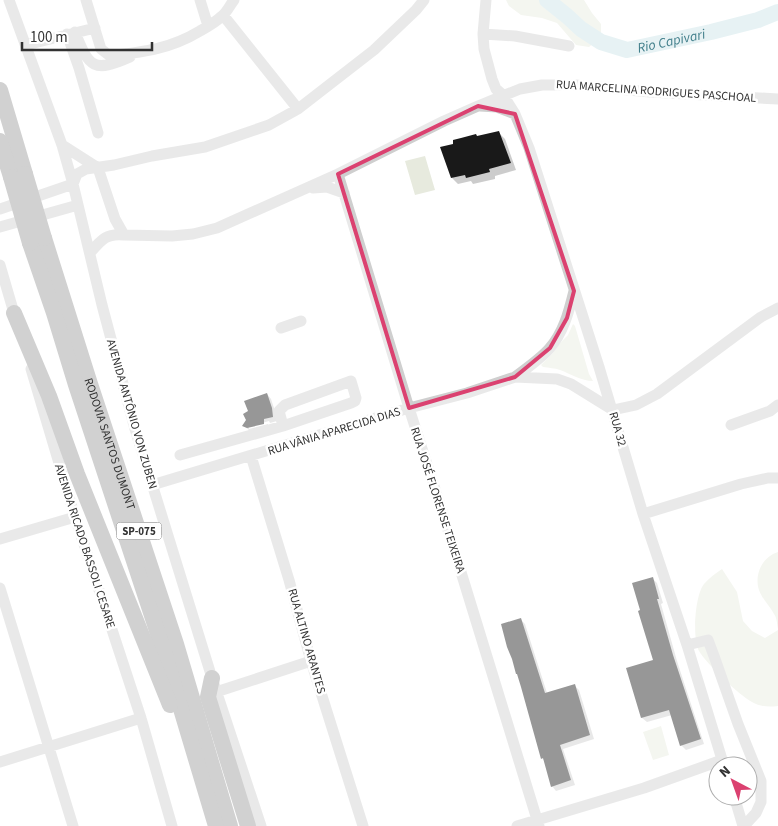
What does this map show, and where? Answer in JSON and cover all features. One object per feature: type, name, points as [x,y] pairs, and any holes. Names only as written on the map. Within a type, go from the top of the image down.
[{"type":"highway","name":"RODOVIA SANTOS DUMONT","points":[[0,90],[18,176],[37,240],[54,313],[164,652],[216,826]]},
{"type":"highway","name":"RODOVIA SANTOS DUMONT","points":[[0,141],[18,176]]},
{"type":"highway","name":"RODOVIA SANTOS DUMONT","points":[[37,240],[90,384],[173,636],[230,826]]},
{"type":"highway","points":[[14,313],[49,396],[77,474],[171,707],[178,729],[191,746]]},
{"type":"highway","points":[[214,685],[208,697],[248,826]]},
{"type":"street","name":"AVENIDA ANTÔNIO VON ZUBEN","points":[[9,0],[62,145],[135,429],[214,685],[260,826]]},
{"type":"street","points":[[86,0],[101,49],[110,56],[143,52],[172,45],[188,38],[223,15],[234,0]]},
{"type":"street","points":[[200,0],[208,26]]},
{"type":"street","points":[[0,209],[73,184],[81,170],[204,147],[269,125],[298,109],[374,50],[424,0]]},
{"type":"street","name":"RUA 32","points":[[486,0],[483,34],[484,49],[492,79],[496,89],[503,95],[514,114],[529,148],[721,756]]},
{"type":"street","points":[[223,15],[298,109]]},
{"type":"street","points":[[26,45],[94,28]]},
{"type":"street","points":[[71,33],[92,63],[100,66],[113,65],[143,52]]},
{"type":"street","points":[[71,33],[98,133]]},
{"type":"street","points":[[483,34],[515,36],[569,46]]},
{"type":"street","name":"RUA MARCELINA RODRIGUES PASCHOAL","points":[[90,253],[99,242],[114,234],[172,236],[193,234],[217,228],[338,174],[478,106],[503,95],[542,84],[650,92],[778,98]]},
{"type":"street","points":[[478,106],[497,107],[514,114]]},
{"type":"street","points":[[62,145],[98,168],[115,219],[124,235]]},
{"type":"street","name":"RUA JOSÉ FLORENSE TEIXEIRA","points":[[338,174],[538,823]]},
{"type":"street","name":"RUA MARCELINA RODRIGUES PASCHOAL","points":[[306,188],[327,187],[344,192]]},
{"type":"street","points":[[0,226],[78,204]]},
{"type":"street","name":"AVENIDA RICADO BASSOLI CESARE","points":[[0,265],[75,517],[141,718],[172,826]]},
{"type":"street","name":"RUA VÂNIA APARECIDA DIAS","points":[[516,377],[550,348],[561,333],[574,290]]},
{"type":"street","points":[[612,410],[636,405],[657,394],[741,331],[778,308]]},
{"type":"street","points":[[281,328],[301,321]]},
{"type":"street","name":"RUA VÂNIA APARECIDA DIAS","points":[[152,485],[516,377],[557,379],[571,384],[612,410]]},
{"type":"street","points":[[180,455],[283,426],[351,403],[356,398],[351,381],[280,408],[278,411],[283,426]]},
{"type":"street","points":[[731,425],[770,411],[778,405]]},
{"type":"street","name":"RUA ALTINO ARANTES","points":[[250,456],[289,580],[311,661],[364,826]]},
{"type":"street","points":[[643,514],[741,484],[768,478],[778,478]]},
{"type":"street","points":[[0,539],[75,517]]},
{"type":"street","points":[[0,588],[73,826]]},
{"type":"street","points":[[687,644],[708,640],[760,781],[761,802],[756,813],[743,826],[737,806]]},
{"type":"street","points":[[214,685],[311,661]]},
{"type":"street","points":[[0,762],[141,718]]},
{"type":"street","points":[[517,826],[538,823],[708,768]]},
{"type":"highlighted area","points":[[478,106],[515,114],[574,291],[567,318],[550,348],[515,377],[409,408],[338,174]]},
{"type":"shaded area","points":[[506,0],[584,0],[601,24],[601,37],[589,47],[576,45],[557,23],[542,18],[521,15],[509,6]]},
{"type":"shaded area","points":[[425,156],[435,190],[415,195],[405,161]]},
{"type":"shaded area","points":[[573,324],[593,381],[580,379],[560,370],[541,365],[568,335]]},
{"type":"shaded area","points":[[778,552],[778,629],[775,616],[759,590],[758,578],[764,562],[772,554]]},
{"type":"shaded area","points":[[722,569],[737,592],[743,621],[752,631],[765,638],[778,630],[778,706],[761,706],[747,699],[716,671],[699,651],[695,627],[698,597],[704,584]]},
{"type":"shaded area","points":[[661,726],[669,755],[653,760],[643,732]]},
{"type":"building","points":[[499,131],[511,163],[489,169],[490,172],[466,178],[465,175],[451,178],[440,147],[453,144],[453,140]]},
{"type":"building","points":[[267,393],[273,417],[264,419],[264,424],[247,428],[242,426],[246,420],[243,414],[248,411],[244,401]]},
{"type":"building","points":[[653,577],[659,599],[657,599],[673,655],[701,739],[680,746],[669,710],[641,718],[626,668],[653,660],[638,611],[640,610],[632,583]]},
{"type":"building","points":[[521,618],[545,693],[575,684],[590,735],[560,745],[571,780],[551,787],[501,624]]},
{"type":"waterway","name":"Rio Capivari","points":[[547,0],[581,29],[601,42],[627,50],[711,32],[758,20],[778,12]]}]
